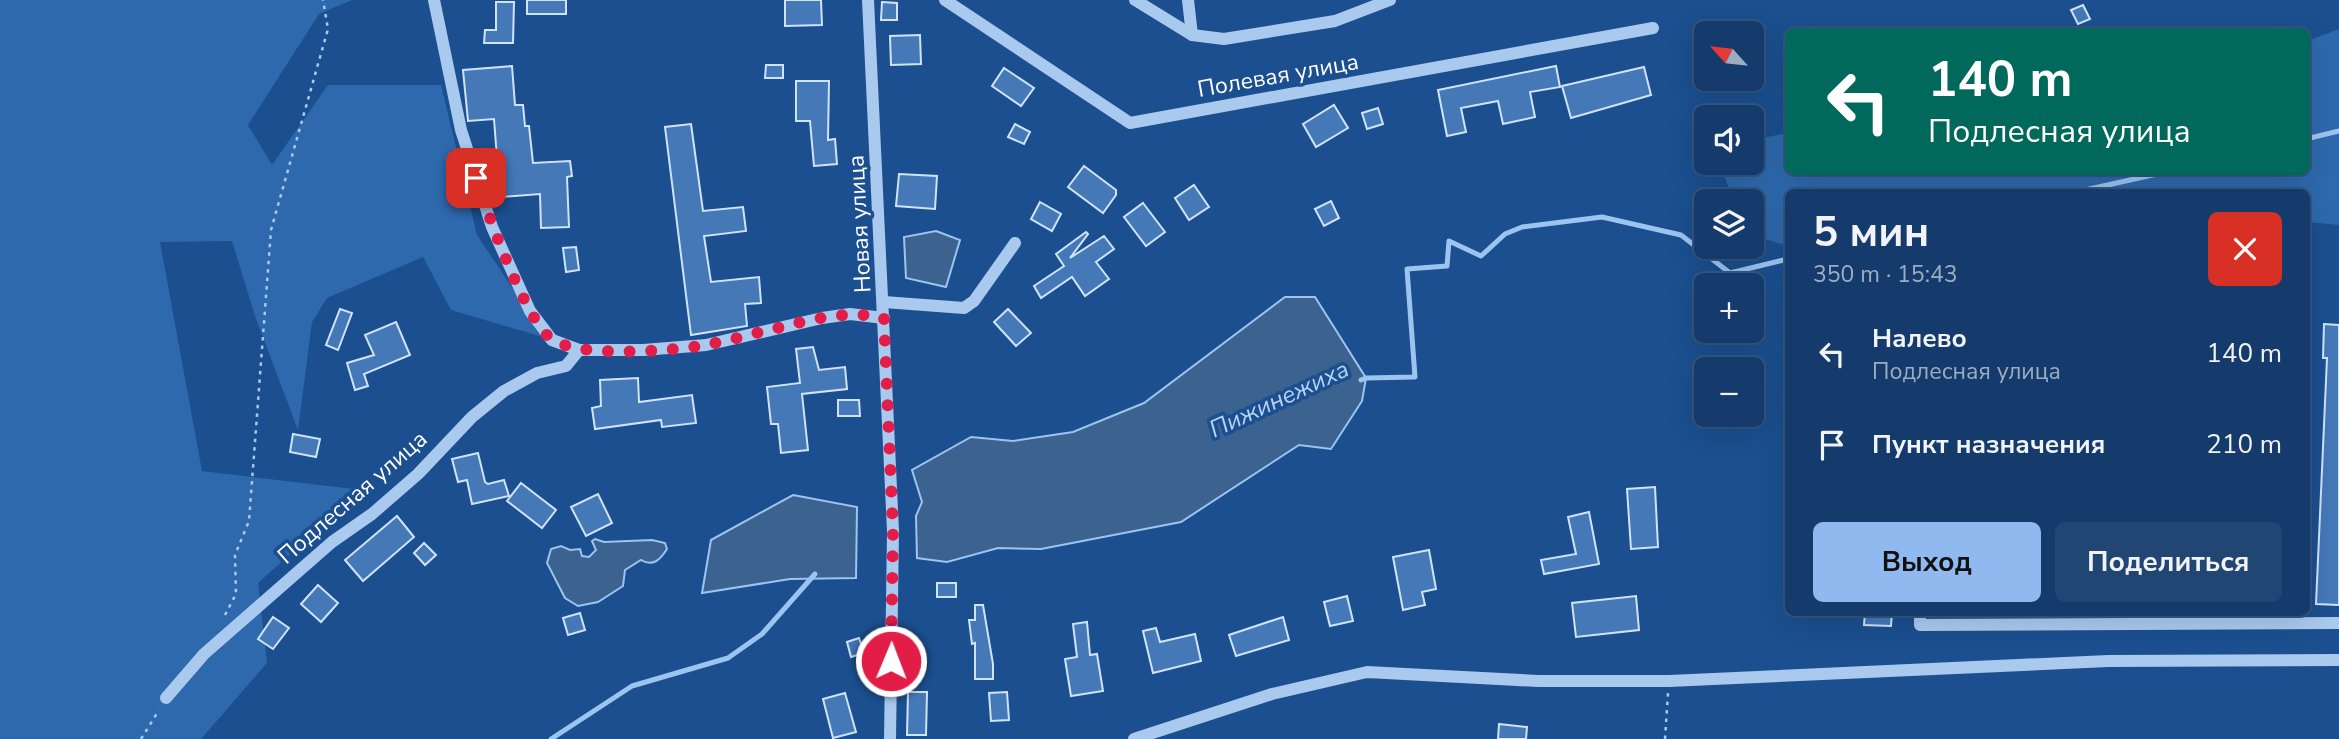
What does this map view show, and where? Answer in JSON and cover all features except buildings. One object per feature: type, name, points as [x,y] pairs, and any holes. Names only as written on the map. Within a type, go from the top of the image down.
[{"type":"street","points":[[434,0],[461,130],[492,227],[530,311],[552,340],[579,350],[643,350],[705,345],[850,314],[884,318]]},
{"type":"street","name":"Новая улица","points":[[868,0],[893,531],[890,739]]},
{"type":"street","name":"Полевая улица","points":[[945,0],[1130,123],[1653,28]]},
{"type":"street","points":[[1135,0],[1192,35],[1224,39],[1335,21],[1390,0]]},
{"type":"street","points":[[1188,0],[1192,35]]},
{"type":"street","points":[[884,302],[964,308],[974,301],[1015,243]]},
{"type":"street","name":"Подлесная улица","points":[[166,698],[204,654],[332,542],[372,514],[418,474],[472,417],[515,385],[537,373],[566,366],[579,350]]},
{"type":"street","points":[[1920,616],[1920,625],[2139,618],[2339,622]]},
{"type":"street","points":[[1134,739],[1272,694],[1367,672],[1538,681],[1669,681],[2108,662],[2339,660]]},
{"type":"path","points":[[223,618],[236,594],[235,555],[249,521],[271,230],[328,29],[323,0]]},
{"type":"path","points":[[1665,739],[1669,681]]},
{"type":"path","points":[[141,739],[166,698]]},
{"type":"shaded area","points":[[0,0],[352,0],[319,14],[248,125],[272,165],[328,85],[441,85],[477,235],[546,338],[451,310],[423,257],[327,298],[312,322],[298,430],[255,316],[232,241],[160,242],[202,471],[362,490],[258,583],[267,663],[201,739],[0,739]]},
{"type":"shaded area","points":[[2339,29],[2339,225],[2310,222],[2310,189],[1785,189],[1785,245],[1764,239],[1764,189],[1729,189],[1724,175],[1764,175],[1764,138],[1785,134],[1785,175],[2310,175],[2310,40]]},
{"type":"water","points":[[936,231],[960,240],[946,287],[906,278],[904,237]]},
{"type":"water","points":[[1285,297],[1315,297],[1366,378],[1362,401],[1331,449],[1299,445],[1181,522],[1041,549],[998,548],[947,562],[917,558],[916,516],[922,502],[912,470],[971,437],[1013,441],[1073,432],[1144,403]]},
{"type":"water","points":[[793,495],[857,507],[856,578],[790,579],[702,593],[711,540]]},
{"type":"water","points":[[595,539],[604,542],[652,540],[665,543],[667,549],[656,561],[649,563],[641,560],[625,570],[623,586],[598,602],[578,606],[565,598],[547,563],[551,549],[561,546],[570,550],[580,549],[582,556],[589,557],[596,550],[592,541]]},
{"type":"waterway","name":"Пижинежиха","points":[[2310,138],[2339,131]]},
{"type":"waterway","name":"Пижинежиха","points":[[2090,189],[2152,175]]},
{"type":"waterway","name":"Пижинежиха","points":[[1361,380],[1415,377],[1407,269],[1447,266],[1449,241],[1481,256],[1505,234],[1522,227],[1602,217],[1681,235],[1730,273],[1785,260]]},
{"type":"waterway","name":"Пижинежиха","points":[[551,739],[632,686],[728,658],[762,634],[815,574]]},
{"type":"route","points":[[476,178],[492,227],[530,311],[552,340],[579,350],[643,350],[705,345],[822,318],[850,314],[884,318],[893,531],[891,661]]}]
